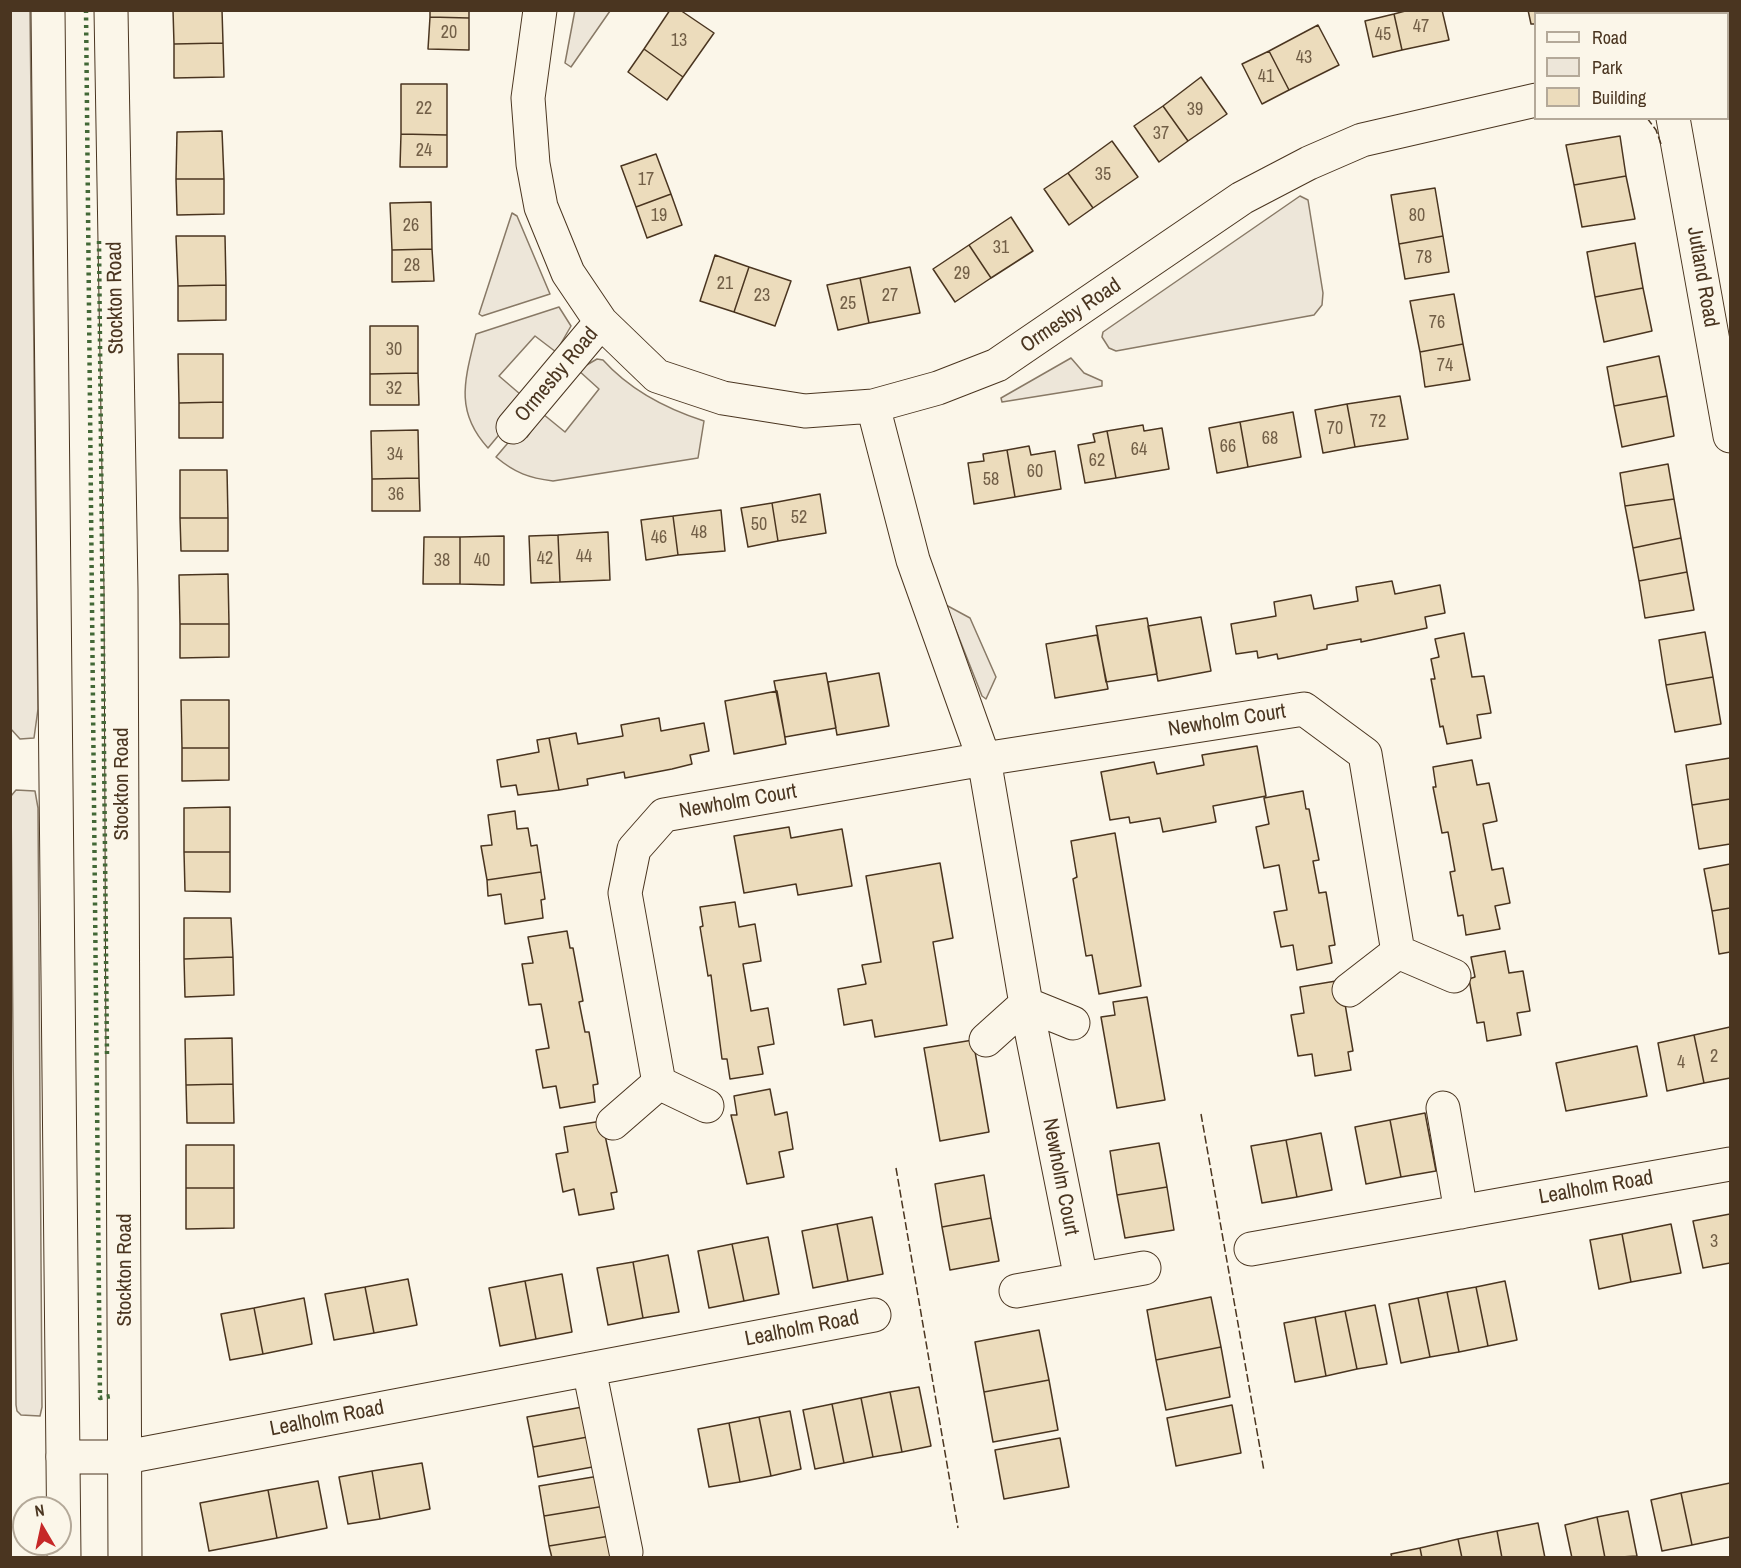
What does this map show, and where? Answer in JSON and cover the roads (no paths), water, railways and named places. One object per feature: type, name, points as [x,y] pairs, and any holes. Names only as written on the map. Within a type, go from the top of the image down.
[{"type":"main road","points":[[48,10],[64,1557]]},
{"type":"main road","name":"Stockton Road","points":[[111,10],[121,589],[126,1557]]},
{"type":"main road","name":"Ormesby Road","points":[[540,10],[528,98],[533,164],[539,196],[568,273],[601,322],[657,376],[723,398],[805,411],[873,406],[938,388],[997,365],[1242,198],[1309,163],[1362,140],[1534,100]]},
{"type":"main road","name":"Jutland Road","points":[[1673,120],[1731,436]]},
{"type":"main road","name":"Ormesby Road","points":[[513,427],[601,322]]},
{"type":"main road","name":"Newholm Court","points":[[873,406],[913,560],[984,759],[1026,1005],[1080,1278]]},
{"type":"main road","name":"Newholm Court","points":[[658,1083],[625,892],[634,849],[664,815],[984,759],[1304,709],[1365,754],[1398,952]]},
{"type":"main road","points":[[1349,990],[1398,952],[1454,976]]},
{"type":"main road","points":[[986,1040],[1026,1005],[1073,1023]]},
{"type":"main road","points":[[613,1123],[658,1083],[707,1106]]},
{"type":"main road","points":[[1443,1108],[1461,1212]]},
{"type":"main road","name":"Lealholm Road","points":[[1251,1249],[1731,1164]]},
{"type":"main road","points":[[1016,1291],[1144,1268]]},
{"type":"main road","name":"Lealholm Road","points":[[63,1457],[126,1457],[874,1315]]},
{"type":"main road","points":[[589,1369],[626,1552]]}]
